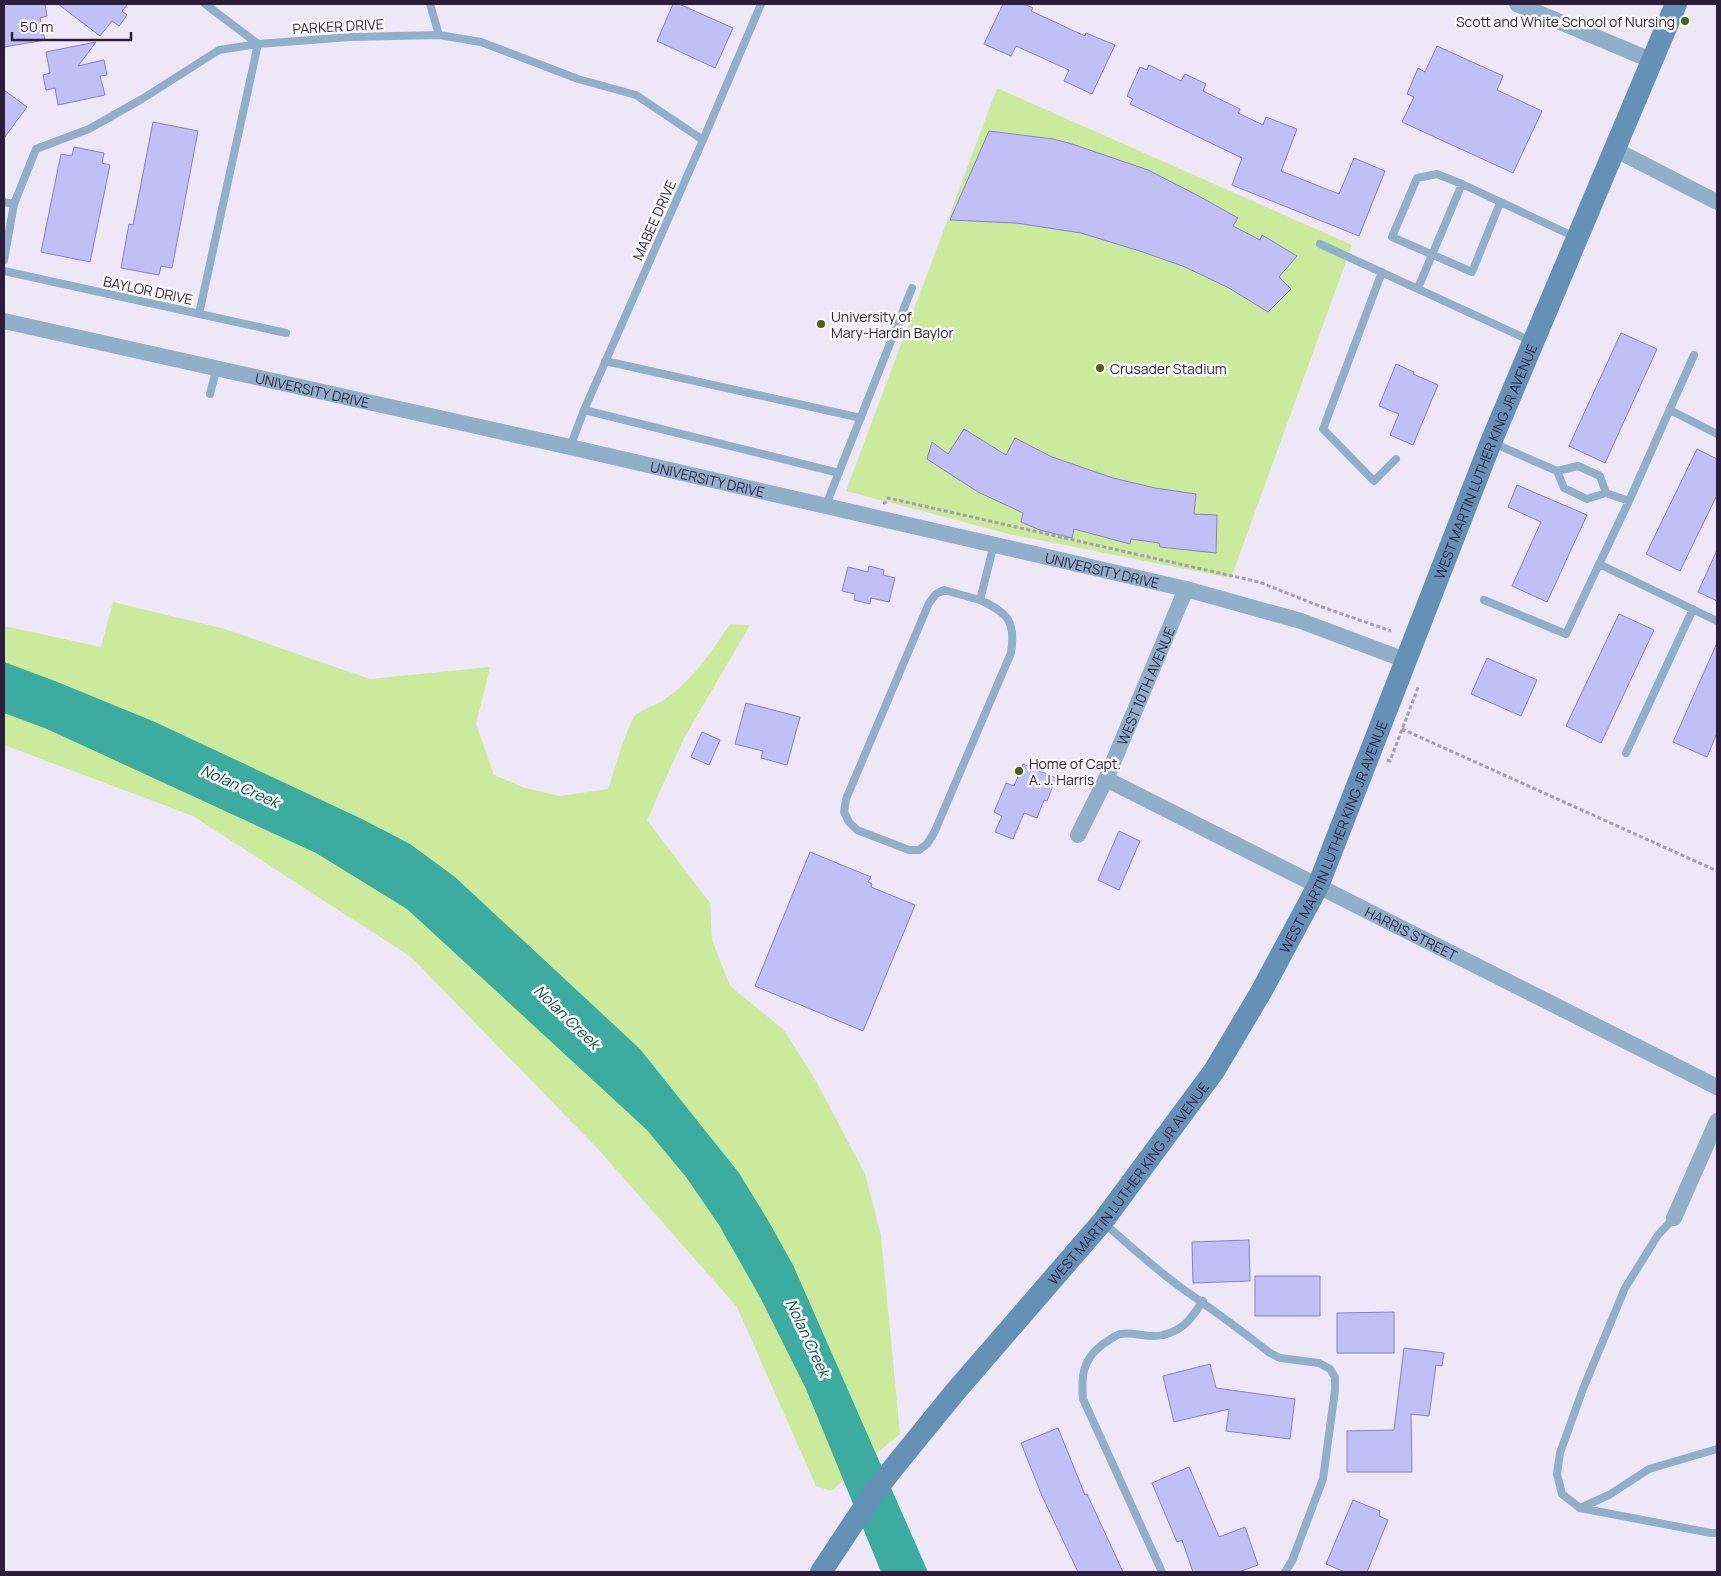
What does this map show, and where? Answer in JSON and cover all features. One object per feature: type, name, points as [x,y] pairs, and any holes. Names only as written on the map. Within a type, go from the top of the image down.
[{"type":"street","points":[[1517,4],[1652,61]]},
{"type":"street","name":"WEST MARTIN LUTHER KING JR AVENUE","points":[[821,1572],[872,1495],[955,1392],[1103,1221],[1214,1071],[1261,992],[1318,886],[1404,660],[1491,442],[1676,4]]},
{"type":"street","points":[[1614,149],[1717,202]]},
{"type":"street","name":"UNIVERSITY DRIVE","points":[[4,321],[570,446],[1186,589],[1301,621],[1404,660]]},
{"type":"street","name":"WEST 10TH AVENUE","points":[[1078,835],[1106,779],[1186,589]]},
{"type":"street","name":"HARRIS STREET","points":[[1106,779],[1717,1087]]},
{"type":"street","points":[[1674,1218],[1717,1121]]},
{"type":"lane","points":[[199,314],[258,44],[205,4]]},
{"type":"lane","points":[[430,4],[439,34]]},
{"type":"lane","name":"MABEE DRIVE","points":[[570,446],[605,361],[761,4]]},
{"type":"lane","name":"PARKER DRIVE","points":[[4,260],[14,204],[36,149],[89,129],[142,99],[220,50],[258,44],[350,37],[439,34],[482,42],[578,79],[636,95],[703,140]]},
{"type":"lane","points":[[1500,203],[1472,272],[1392,237],[1417,178],[1437,174],[1577,238]]},
{"type":"lane","points":[[1418,288],[1462,184]]},
{"type":"lane","points":[[4,202],[14,204]]},
{"type":"lane","points":[[1320,244],[1533,342]]},
{"type":"lane","name":"BAYLOR DRIVE","points":[[4,271],[286,333]]},
{"type":"lane","points":[[1382,272],[1323,429],[1374,480],[1396,459]]},
{"type":"lane","points":[[826,506],[912,288]]},
{"type":"lane","points":[[1484,600],[1566,634],[1629,501],[1694,355]]},
{"type":"lane","points":[[605,361],[861,418]]},
{"type":"lane","points":[[210,394],[217,367]]},
{"type":"lane","points":[[584,410],[839,473]]},
{"type":"lane","points":[[1670,410],[1717,434]]},
{"type":"lane","points":[[1491,442],[1557,471],[1578,466],[1600,476],[1606,493]]},
{"type":"lane","points":[[1557,471],[1564,488],[1587,499],[1606,493],[1629,501]]},
{"type":"lane","points":[[980,600],[994,544]]},
{"type":"lane","points":[[1599,564],[1717,621]]},
{"type":"lane","points":[[944,590],[980,600],[1000,609],[1009,622],[1014,636],[1011,653],[934,833],[927,844],[919,850],[909,850],[857,830],[849,822],[844,812],[846,799],[929,603],[936,594],[944,590]]},
{"type":"lane","points":[[1626,752],[1693,609]]},
{"type":"lane","points":[[1674,1218],[1658,1234],[1625,1288],[1583,1389],[1560,1453],[1557,1474],[1562,1494],[1580,1508],[1717,1533]]},
{"type":"lane","points":[[1103,1221],[1133,1249],[1183,1289],[1203,1301],[1270,1353],[1280,1358],[1319,1364],[1330,1369],[1335,1377],[1335,1390],[1323,1479],[1292,1561],[1285,1572]]},
{"type":"lane","points":[[1162,1572],[1083,1399],[1081,1381],[1086,1363],[1095,1350],[1110,1339],[1121,1334],[1157,1336],[1176,1330],[1188,1323],[1203,1301]]},
{"type":"lane","points":[[1580,1508],[1609,1495],[1649,1469],[1717,1449]]},
{"type":"path","points":[[876,501],[885,503],[888,498],[1136,556],[1224,573],[1259,582],[1322,607],[1391,631]]},
{"type":"path","points":[[1402,729],[1717,871]]},
{"type":"shaded area","name":"Crusader Stadium","points":[[997,88],[1352,245],[1231,578],[1009,534],[846,491]]},
{"type":"shaded area","points":[[113,602],[225,629],[370,679],[490,667],[476,724],[494,775],[525,788],[560,796],[608,789],[624,740],[634,717],[641,711],[661,701],[684,683],[701,665],[730,624],[750,625],[684,738],[647,820],[710,903],[712,940],[730,986],[784,1030],[817,1083],[865,1174],[881,1236],[900,1434],[831,1491],[816,1486],[737,1307],[598,1149],[411,957],[193,816],[4,745],[4,626],[101,647]]},
{"type":"water","name":"Nolan Creek","points":[[4,662],[155,722],[362,819],[410,844],[455,877],[640,1049],[739,1173],[793,1265],[928,1572],[881,1572],[806,1389],[760,1297],[719,1225],[686,1177],[647,1130],[407,909],[316,853],[47,729],[4,713]]},
{"type":"building","points":[[4,4],[45,4],[47,16],[40,18],[45,40],[4,47]]},
{"type":"building","points":[[58,4],[128,4],[122,11],[127,15],[119,26],[112,21],[100,36]]},
{"type":"building","points":[[673,4],[679,4],[733,28],[715,68],[657,41]]},
{"type":"building","points":[[1003,4],[1024,4],[1033,8],[1031,11],[1085,36],[1086,33],[1115,45],[1092,94],[1064,81],[1069,70],[1016,46],[1011,56],[984,44]]},
{"type":"building","points":[[96,42],[78,66],[104,60],[107,75],[100,76],[105,95],[58,105],[55,88],[46,90],[43,75],[50,73],[46,52]]},
{"type":"building","points":[[1437,46],[1503,76],[1497,90],[1542,111],[1513,173],[1402,122],[1414,97],[1407,94],[1418,68],[1425,72]]},
{"type":"building","points":[[1149,65],[1181,81],[1185,74],[1206,84],[1203,91],[1240,109],[1238,113],[1263,125],[1266,117],[1297,129],[1281,171],[1339,194],[1354,158],[1385,171],[1359,236],[1232,185],[1242,158],[1130,104],[1133,99],[1127,96],[1140,67],[1147,70]]},
{"type":"building","points":[[4,90],[27,107],[4,138]]},
{"type":"building","points":[[153,122],[198,131],[172,268],[161,266],[159,275],[121,268],[129,224],[133,225]]},
{"type":"building","points":[[989,131],[1053,139],[1072,144],[1148,170],[1195,194],[1238,218],[1233,226],[1260,240],[1262,235],[1297,256],[1279,277],[1291,289],[1268,312],[1229,288],[1185,267],[1081,233],[1016,223],[950,220]]},
{"type":"building","points":[[74,147],[104,153],[102,163],[110,165],[90,262],[41,252],[61,154],[72,156]]},
{"type":"building","points":[[1621,333],[1657,349],[1605,463],[1569,446]]},
{"type":"building","points":[[1396,364],[1438,385],[1413,445],[1390,435],[1399,414],[1379,406]]},
{"type":"building","points":[[964,429],[1006,455],[1015,438],[1052,457],[1113,478],[1155,488],[1196,494],[1194,514],[1217,515],[1216,553],[1160,547],[1159,543],[1131,539],[1130,544],[1074,529],[1072,538],[1040,530],[1021,522],[1023,513],[978,492],[927,459],[932,442],[948,454]]},
{"type":"building","points":[[1697,449],[1717,459],[1717,495],[1680,571],[1646,554]]},
{"type":"building","points":[[1517,485],[1587,515],[1547,602],[1512,586],[1541,522],[1508,507]]},
{"type":"building","points":[[1717,550],[1717,601],[1698,592]]},
{"type":"building","points":[[869,566],[884,570],[883,575],[895,578],[889,602],[871,598],[870,604],[854,600],[855,594],[842,591],[848,567],[868,572]]},
{"type":"building","points":[[1619,614],[1654,630],[1601,743],[1566,726]]},
{"type":"building","points":[[1717,643],[1717,733],[1707,757],[1673,742]]},
{"type":"building","points":[[1487,658],[1537,680],[1521,716],[1471,694]]},
{"type":"building","points":[[746,703],[800,717],[787,765],[761,758],[763,751],[735,744]]},
{"type":"building","points":[[702,732],[720,740],[709,765],[691,757]]},
{"type":"building","points":[[1023,764],[1056,778],[1047,801],[1044,800],[1037,818],[1024,813],[1013,839],[995,832],[1002,816],[994,812],[1006,783],[1014,786]]},
{"type":"building","points":[[1119,831],[1140,841],[1119,890],[1098,880]]},
{"type":"building","points":[[810,852],[871,877],[868,882],[872,884],[871,887],[915,905],[863,1031],[755,986]]},
{"type":"building","points":[[1249,1240],[1250,1281],[1193,1283],[1192,1242]]},
{"type":"building","points":[[1255,1276],[1320,1276],[1320,1316],[1255,1316]]},
{"type":"building","points":[[1394,1312],[1394,1353],[1337,1353],[1337,1313]]},
{"type":"building","points":[[1404,1348],[1444,1353],[1442,1366],[1436,1365],[1429,1416],[1411,1414],[1412,1472],[1347,1472],[1347,1431],[1394,1430]]},
{"type":"building","points":[[1210,1364],[1216,1388],[1295,1399],[1290,1439],[1226,1431],[1229,1409],[1174,1422],[1163,1376]]},
{"type":"building","points":[[1058,1428],[1085,1495],[1087,1494],[1123,1572],[1078,1572],[1042,1496],[1021,1443]]},
{"type":"building","points":[[1189,1467],[1219,1537],[1245,1527],[1258,1565],[1239,1572],[1193,1572],[1182,1540],[1177,1542],[1152,1483]]},
{"type":"building","points":[[1353,1500],[1380,1511],[1379,1516],[1388,1520],[1367,1572],[1345,1572],[1326,1564]]},
{"type":"place","name":"Scott and White School of Nursing","points":[[1685,21]]},
{"type":"place","name":"University of Mary-Hardin Baylor","points":[[821,324]]},
{"type":"place","name":"Crusader Stadium","points":[[1100,368]]},
{"type":"place","name":"Home of Capt. A. J. Harris","points":[[1019,771]]}]
